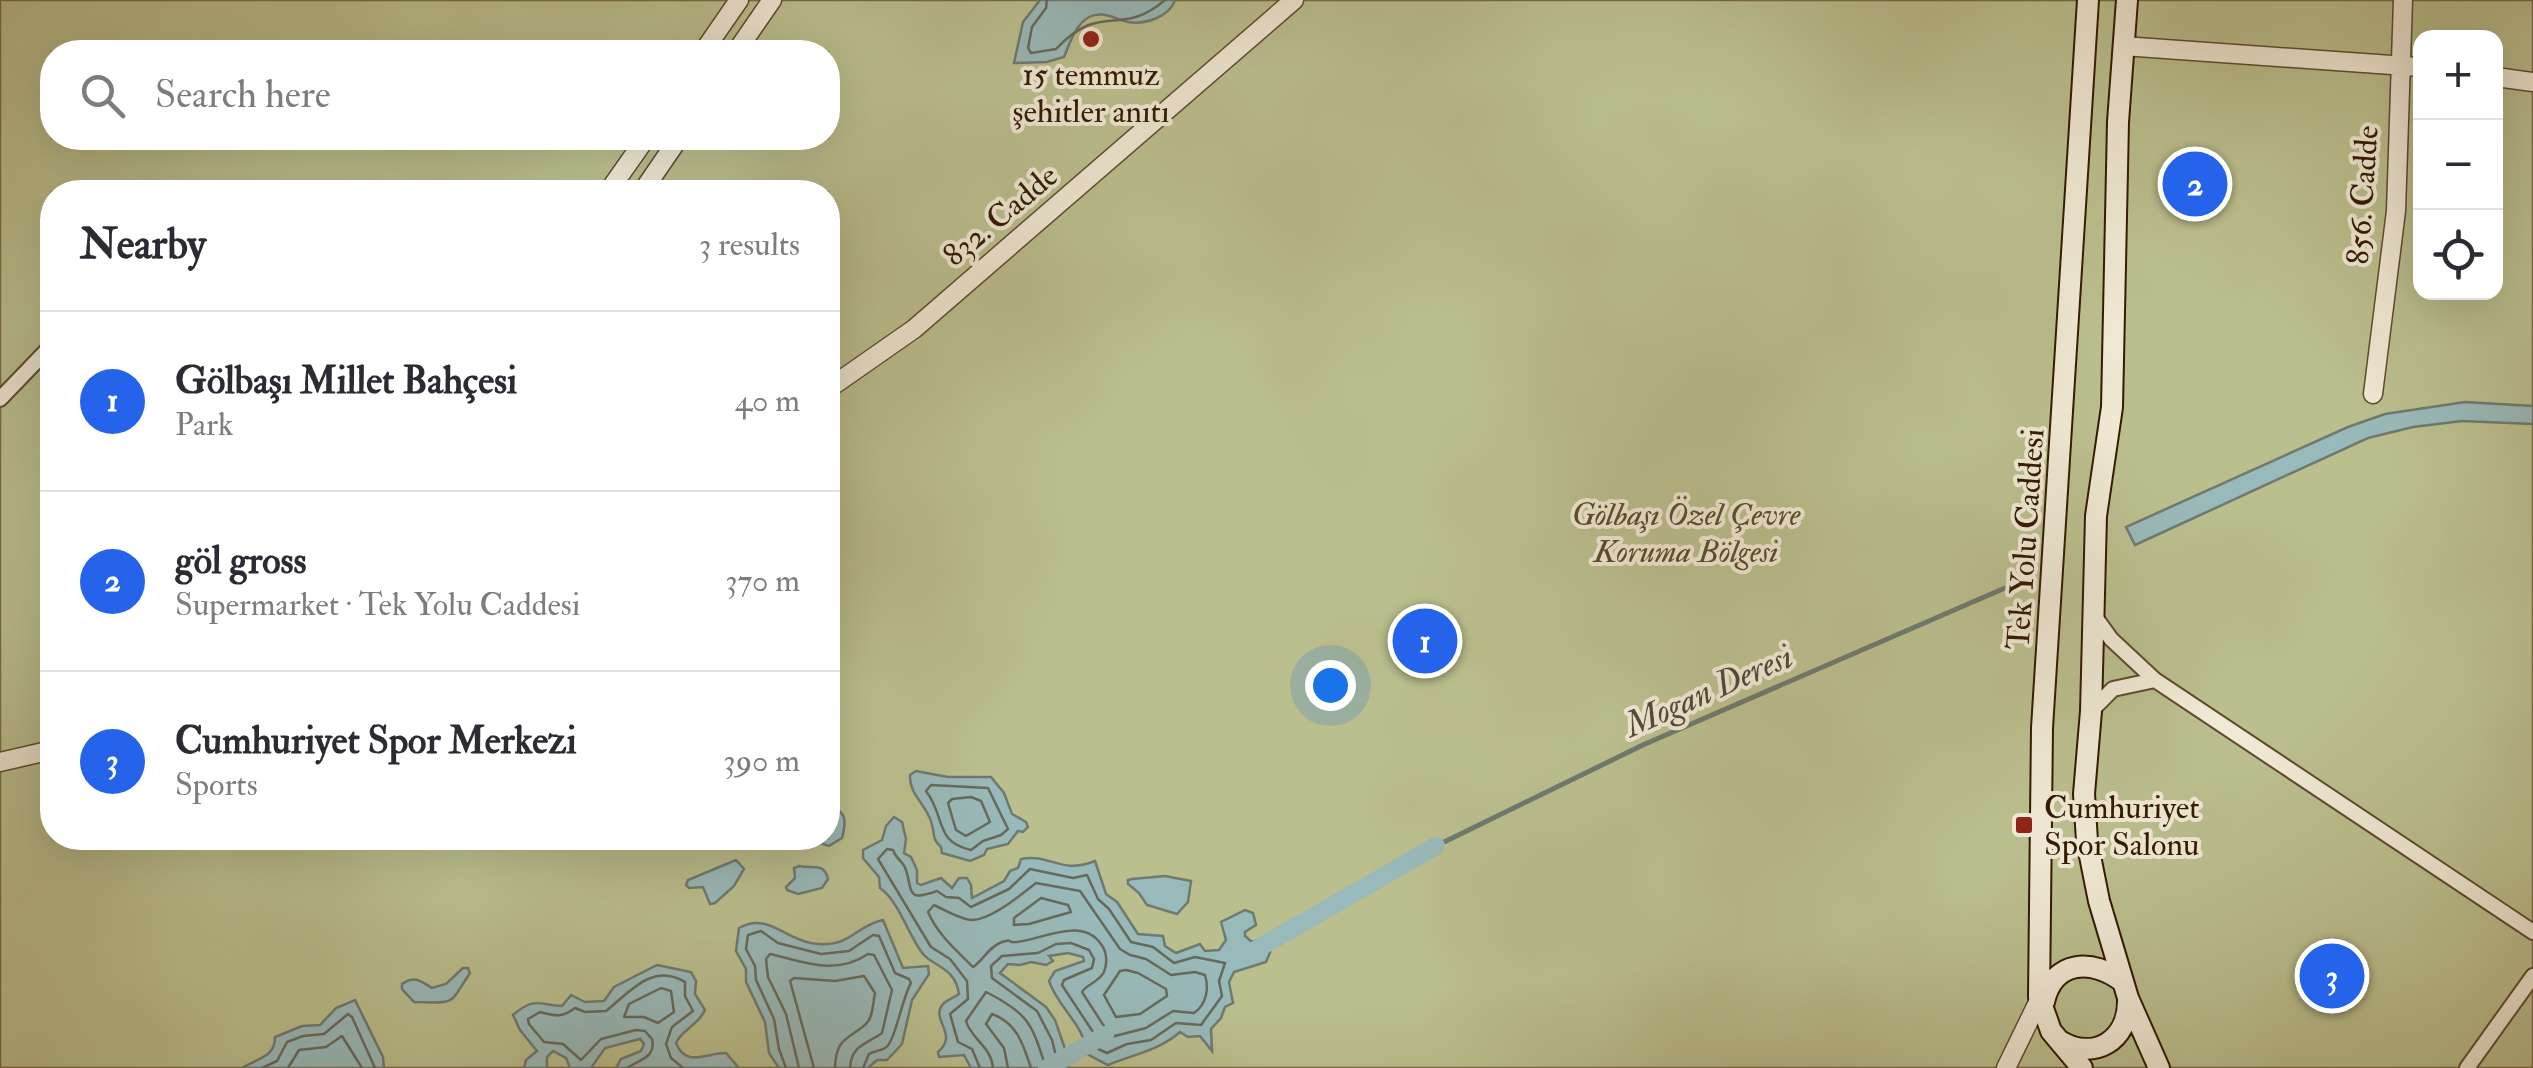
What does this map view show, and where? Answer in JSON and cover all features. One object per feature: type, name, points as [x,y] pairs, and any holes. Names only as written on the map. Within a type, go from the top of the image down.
[{"type":"main road","name":"Tek Yolu Caddesi","points":[[2044,999],[2042,728],[2076,239],[2088,0]]},
{"type":"main road","points":[[2127,0],[2118,122],[2112,408],[2096,516],[2091,711],[2084,794],[2087,841],[2099,902],[2126,990],[2159,1068]]},
{"type":"main road","points":[[2058,1040],[2082,1050],[2103,1046],[2124,1026],[2126,990],[2106,970],[2086,965],[2065,970],[2044,999],[2058,1040],[2071,1065]]},
{"type":"street","points":[[711,40],[739,0]]},
{"type":"street","points":[[744,40],[772,0]]},
{"type":"street","name":"832. Cadde","points":[[840,381],[914,329],[1294,0]]},
{"type":"street","name":"856. Cadde","points":[[2373,394],[2396,210],[2403,0]]},
{"type":"street","points":[[2123,46],[2413,66]]},
{"type":"street","points":[[2503,78],[2533,82]]},
{"type":"street","points":[[616,180],[638,150]]},
{"type":"street","points":[[650,180],[671,150]]},
{"type":"street","points":[[0,399],[40,357]]},
{"type":"street","points":[[2093,614],[2111,639],[2154,680],[2533,932]]},
{"type":"street","points":[[2091,711],[2113,689],[2154,680]]},
{"type":"street","points":[[0,762],[40,753]]},
{"type":"street","points":[[2467,1068],[2533,976]]},
{"type":"street","points":[[2006,1068],[2044,999]]},
{"type":"street","points":[[2071,1065],[2103,1046]]},
{"type":"green space","name":"Gölbaşı Özel Çevre Koruma Bölgesi","points":[[0,0],[2533,0],[2533,1068],[0,1068]]},
{"type":"water","points":[[1040,0],[1175,0],[1168,11],[1149,21],[1134,23],[1099,14],[1089,17],[1077,29],[1064,57],[1014,63],[1023,22]]},
{"type":"water","points":[[2465,402],[2533,406],[2533,424],[2462,421],[2368,438],[2135,545],[2126,527],[2348,427],[2385,414]]},
{"type":"water","points":[[916,771],[948,777],[991,777],[1004,793],[1012,814],[1028,827],[1018,831],[1008,844],[987,849],[984,855],[970,861],[942,853],[930,818],[912,789],[910,775]]},
{"type":"water","points":[[840,812],[845,824],[840,839]]},
{"type":"water","points":[[894,817],[902,822],[904,853],[911,857],[917,883],[921,885],[941,878],[952,888],[959,878],[967,878],[972,898],[1004,881],[1010,871],[1018,868],[1021,859],[1073,866],[1095,861],[1106,894],[1117,902],[1138,934],[1163,936],[1165,946],[1176,953],[1200,944],[1205,951],[1219,950],[1226,940],[1221,922],[1245,910],[1253,913],[1256,925],[1245,936],[1252,942],[1268,940],[1271,950],[1266,962],[1234,972],[1229,982],[1233,1003],[1225,1007],[1211,1029],[1212,1051],[1200,1036],[1188,1037],[1180,1032],[1155,1048],[1108,1065],[1087,1054],[1081,1034],[1049,981],[1055,971],[1084,961],[1083,957],[1068,953],[1049,956],[1053,961],[1046,965],[1008,964],[1000,973],[1046,1007],[1055,1020],[1070,1063],[1067,1068],[971,1068],[964,1055],[939,1057],[946,1039],[940,1009],[959,994],[957,985],[949,973],[923,954],[893,901],[880,888],[879,877],[863,858],[863,850],[882,840]]},
{"type":"water","points":[[736,860],[744,869],[734,886],[715,903],[710,904],[703,887],[686,885],[688,880]]},
{"type":"water","points":[[794,868],[824,870],[828,879],[822,888],[798,894],[787,890],[795,878]]},
{"type":"water","points":[[1165,876],[1191,881],[1188,902],[1177,914],[1147,905],[1128,884],[1132,879]]},
{"type":"water","points":[[883,920],[903,968],[928,966],[929,974],[912,1000],[902,1044],[887,1060],[877,1060],[868,1068],[779,1068],[769,1053],[765,1022],[736,951],[739,928],[767,924],[801,940],[824,944],[843,940]]},
{"type":"water","points":[[657,965],[691,972],[696,981],[695,994],[705,1010],[679,1038],[676,1043],[680,1051],[691,1057],[726,1053],[739,1068],[616,1068],[621,1059],[641,1051],[644,1044],[640,1039],[605,1048],[591,1068],[570,1068],[566,1058],[553,1051],[547,1057],[547,1068],[524,1068],[526,1060],[537,1051],[513,1015],[520,1009],[537,1003],[562,1006],[571,995],[585,1002],[604,1001],[614,987]]},
{"type":"water","points":[[463,968],[470,973],[450,1000],[414,1002],[402,989],[402,984],[414,979],[432,988],[446,984]]},
{"type":"water","points":[[355,1000],[383,1057],[384,1068],[242,1068],[269,1053],[275,1037],[302,1026],[320,1025],[336,1008]]},
{"type":"waterway","name":"Mogan Deresi","points":[[1436,846],[1645,744],[2005,588]]},
{"type":"waterway","points":[[1250,953],[1436,846]]},
{"type":"waterway","points":[[1047,1068],[1105,1035]]},
{"type":"place","name":"15 temmuz şehitler anıtı","points":[[1091,39]]},
{"type":"place","name":"göl gross","points":[[2195,184]]},
{"type":"place","name":"Gölbaşı Millet Bahçesi","points":[[1425,641]]},
{"type":"place","name":"Cumhuriyet Spor Salonu","points":[[2024,825]]},
{"type":"place","name":"Cumhuriyet Spor Merkezi","points":[[2332,976]]}]
